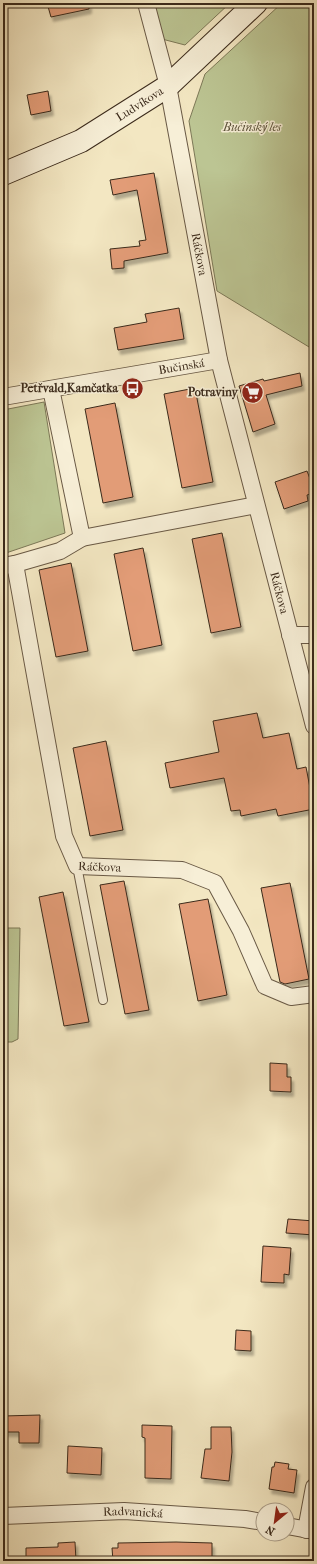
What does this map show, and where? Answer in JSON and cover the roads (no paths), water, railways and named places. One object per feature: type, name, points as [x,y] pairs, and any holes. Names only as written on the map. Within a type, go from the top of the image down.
[{"type":"street","name":"Ráčkova","points":[[146,3],[168,86],[219,360],[314,726]]},
{"type":"street","name":"Ludvíkova","points":[[3,174],[81,140],[168,86],[256,3]]},
{"type":"street","name":"Bučinská","points":[[3,397],[219,360]]},
{"type":"street","points":[[51,389],[82,538]]},
{"type":"street","name":"Ráčkova","points":[[256,505],[82,538],[60,551],[9,565],[64,836],[77,866],[182,870],[215,883],[240,931],[265,986],[291,997],[314,994]]},
{"type":"street","points":[[290,635],[314,636]]},
{"type":"street","points":[[295,1527],[310,1530],[314,1487]]},
{"type":"street","name":"Radvanická","points":[[3,1516],[124,1511],[255,1521]]},
{"type":"lane","points":[[77,866],[103,1000]]},
{"type":"place","name":"Petřvald,Kamčatka","points":[[133,388]]},
{"type":"place","name":"Potraviny","points":[[253,392]]},
{"type":"park label","name":"Bučinský les","points":[[252,127]]}]
